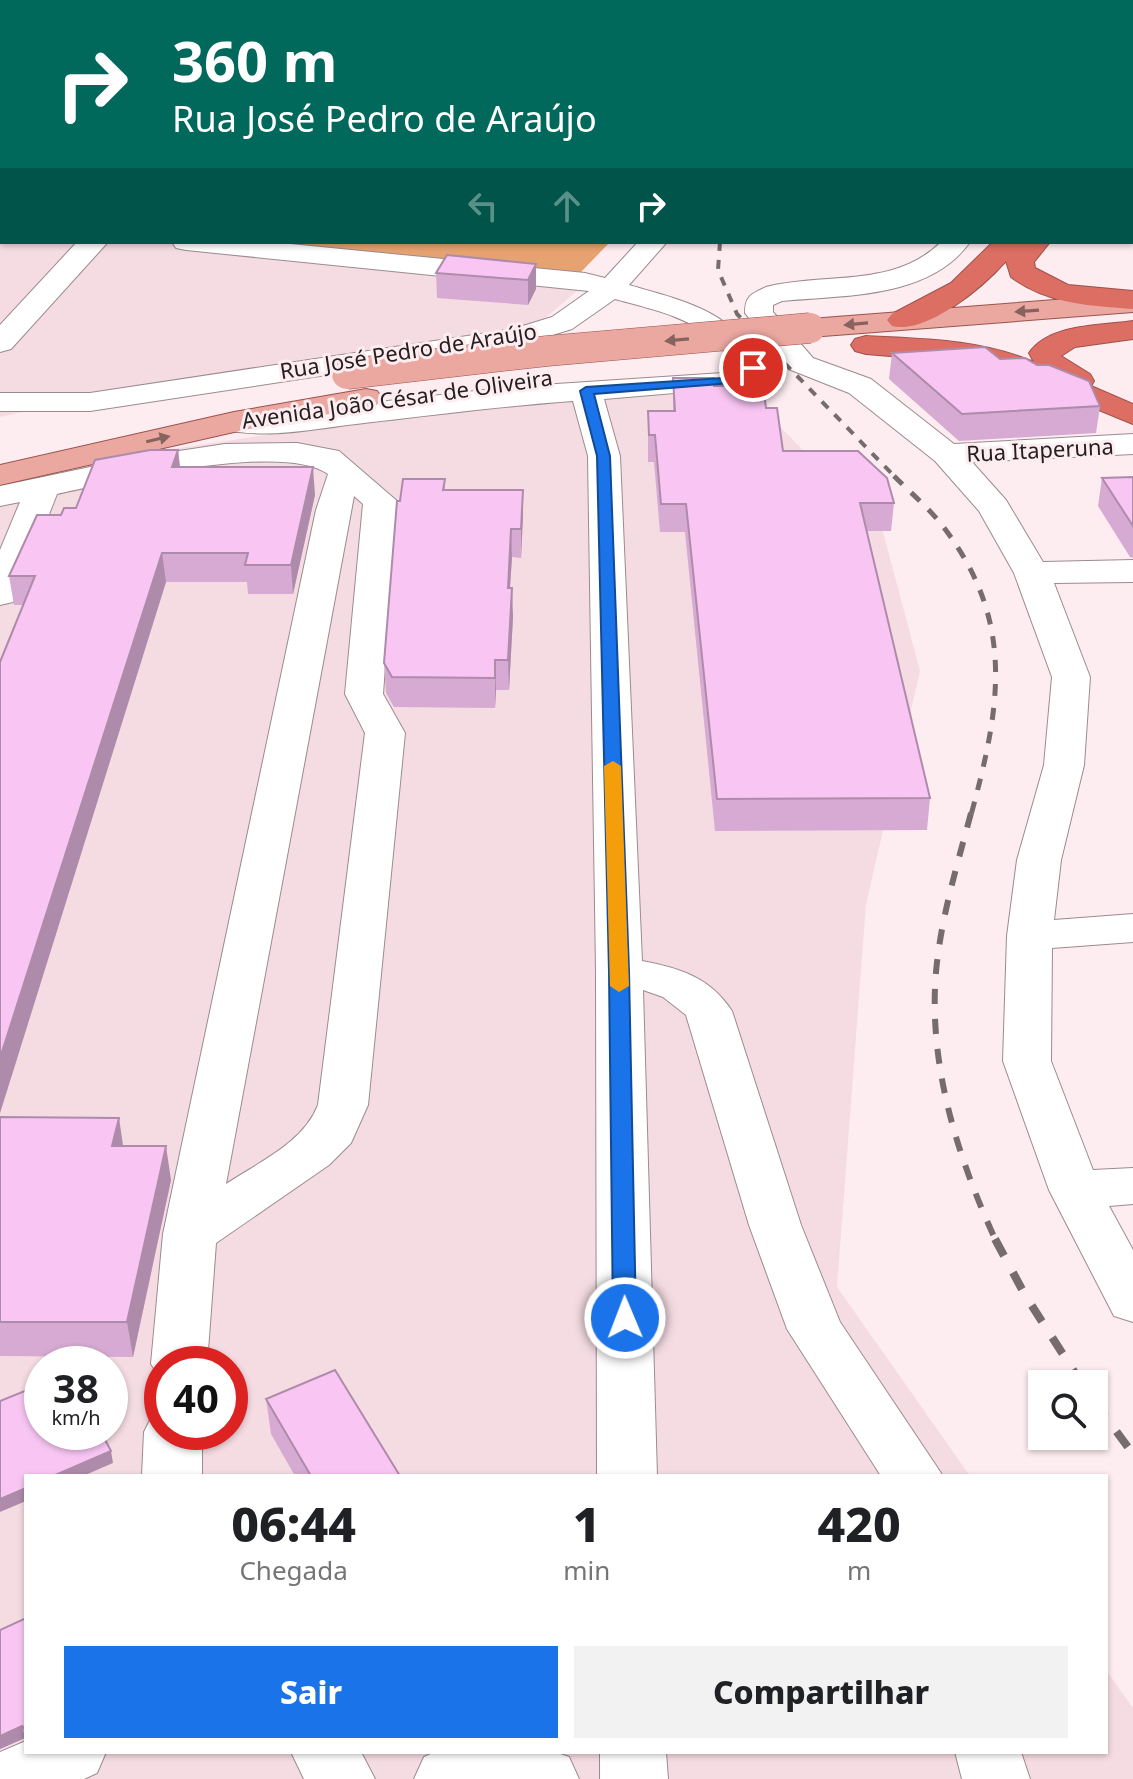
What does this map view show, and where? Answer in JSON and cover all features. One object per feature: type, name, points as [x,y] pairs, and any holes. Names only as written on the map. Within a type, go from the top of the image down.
[{"type":"highway","points":[[902,320],[967,286],[979,277],[1006,244]]},
{"type":"highway","points":[[1034,244],[1020,261],[1021,271],[1039,285],[1060,292],[1133,302]]},
{"type":"highway","points":[[1133,329],[1067,339],[1044,353],[1050,364],[1065,375],[1133,403]]},
{"type":"highway","points":[[866,345],[972,351],[997,357],[1133,415]]},
{"type":"main road","name":"Avenida João César de Oliveira","points":[[0,447],[164,409],[356,386],[552,375],[819,339],[902,320],[1133,302]]},
{"type":"main road","name":"Avenida João César de Oliveira","points":[[819,339],[866,345],[1133,329]]},
{"type":"main road","name":"Avenida João César de Oliveira","points":[[0,475],[234,422],[356,386]]},
{"type":"street","points":[[0,343],[77,256],[92,244]]},
{"type":"street","points":[[206,244],[585,281],[610,289],[651,244]]},
{"type":"street","points":[[954,244],[947,254],[915,272],[881,281],[776,293],[759,301],[759,313],[802,364],[860,386],[947,454],[994,507],[1032,573],[1071,677],[1064,765],[1039,860],[1030,936],[1027,1061],[1075,1190],[1133,1301]]},
{"type":"street","name":"Rua José Pedro de Araújo","points":[[0,402],[90,402],[517,337],[562,323],[610,289],[671,306],[717,327],[753,368],[745,378],[723,382],[511,396],[291,422],[234,422]]},
{"type":"street","points":[[586,391],[604,456],[619,971],[627,1474]]},
{"type":"street","name":"Rua Itaperuna","points":[[947,454],[1133,444]]},
{"type":"street","points":[[0,496],[133,468],[225,454],[297,453],[327,458],[380,501],[364,694],[385,733],[343,1105],[333,1131],[311,1152],[190,1234]]},
{"type":"street","points":[[181,1346],[190,1234],[333,510],[345,471]]},
{"type":"street","points":[[0,594],[44,485]]},
{"type":"street","points":[[1032,573],[1133,571]]},
{"type":"street","points":[[299,687],[385,733]]},
{"type":"street","points":[[1030,936],[1133,928]]},
{"type":"street","points":[[619,971],[683,985],[698,997],[708,1011],[775,1225],[815,1329],[912,1474]]},
{"type":"street","points":[[1075,1190],[1133,1186]]},
{"type":"street","points":[[172,1474],[173,1450]]},
{"type":"street","points":[[13,1779],[69,1754]]},
{"type":"street","points":[[325,1754],[341,1779]]},
{"type":"street","points":[[633,1754],[634,1779]]},
{"type":"street","points":[[989,1754],[996,1779]]},
{"type":"shaded area","points":[[0,244],[262,244],[584,285],[529,332],[74,400],[0,417]]},
{"type":"shaded area","points":[[270,244],[608,244],[580,273]]},
{"type":"shaded area","points":[[746,392],[883,532],[920,671],[866,904],[837,1287],[969,1474],[24,1474],[24,1754],[1108,1754],[1108,1673],[1133,1708],[1133,1779],[0,1779],[0,487],[145,453],[502,400]]},
{"type":"building","points":[[447,255],[536,264],[528,280],[436,273]]},
{"type":"building","points":[[985,347],[1000,359],[1025,358],[1037,365],[1049,365],[1089,381],[1100,406],[962,414],[892,353]]},
{"type":"building","points":[[673,378],[714,378],[714,386],[735,386],[736,392],[764,393],[766,408],[777,408],[783,451],[858,451],[887,478],[894,503],[860,503],[930,798],[717,799],[686,504],[661,504],[655,435],[649,435],[648,411],[675,411]]},
{"type":"building","points":[[150,450],[178,450],[172,467],[313,467],[291,565],[245,565],[248,553],[162,553],[0,1058],[0,662],[35,576],[9,576],[37,515],[61,515],[64,508],[76,508],[95,460]]},
{"type":"building","points":[[1133,477],[1133,526],[1102,478]]},
{"type":"building","points":[[403,479],[445,479],[443,490],[523,490],[521,529],[511,529],[508,660],[495,660],[495,678],[392,677],[384,663],[397,501],[400,501]]},
{"type":"building","points":[[0,1117],[119,1118],[112,1146],[166,1146],[127,1322],[0,1322]]},
{"type":"building","points":[[335,1370],[399,1474],[310,1474],[266,1399]]},
{"type":"building","points":[[24,1391],[24,1450],[111,1451],[58,1474],[24,1474],[24,1489],[0,1499],[0,1401]]},
{"type":"building","points":[[24,1619],[24,1728],[22,1726],[0,1736],[0,1630]]},
{"type":"railway","points":[[720,244],[718,270],[737,314],[895,477]]},
{"type":"railway","points":[[895,477],[945,529],[968,564],[983,599],[992,633],[996,668],[994,703],[971,815]]},
{"type":"railway","points":[[971,813],[940,943],[935,998],[936,1034],[940,1070],[957,1140],[996,1240]]},
{"type":"railway","points":[[996,1240],[1025,1295],[1073,1370]]},
{"type":"railway","points":[[1108,1420],[1133,1454]]},
{"type":"slow traffic","points":[[613,766],[619,986]]},
{"type":"route","points":[[625,1318],[619,971],[604,456],[586,391],[723,382],[745,378],[753,368]]}]
